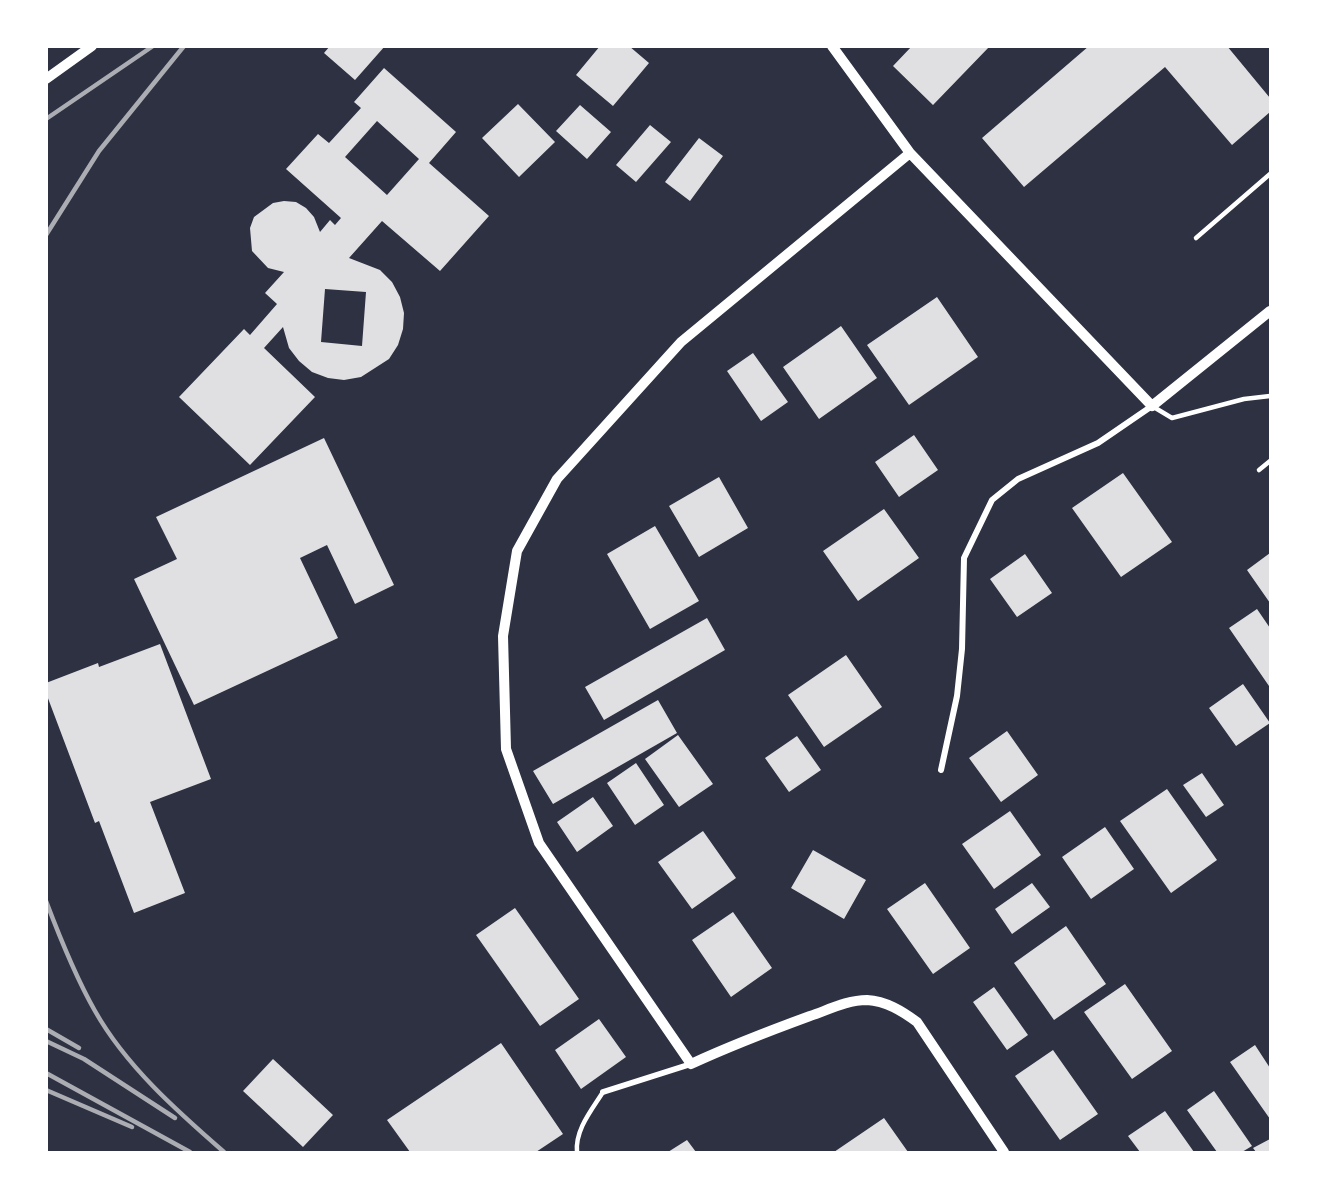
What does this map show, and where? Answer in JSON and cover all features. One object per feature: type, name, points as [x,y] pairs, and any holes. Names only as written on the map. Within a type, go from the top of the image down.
[{"type":"street","points":[[46,79],[92,46]]},
{"type":"street","points":[[832,46],[910,153],[1152,406]]},
{"type":"street","points":[[691,1064],[539,843],[506,749],[503,636],[516,551],[557,478],[681,342],[910,153]]},
{"type":"street","points":[[941,770],[957,696],[962,648],[964,558],[992,500],[1018,478],[1098,443],[1152,406],[1270,311]]},
{"type":"street","points":[[603,1092],[691,1064],[734,1043],[847,1003],[868,1000],[900,1009],[917,1022],[1004,1152]]},
{"type":"lane","points":[[1196,238],[1270,174]]},
{"type":"lane","points":[[1152,406],[1172,418],[1244,399],[1270,396]]},
{"type":"lane","points":[[1259,470],[1270,461]]},
{"type":"lane","points":[[578,1152],[576,1142],[584,1121],[603,1092]]},
{"type":"building","points":[[330,46],[385,46],[355,80],[324,53]]},
{"type":"building","points":[[600,46],[629,46],[649,63],[613,106],[576,75]]},
{"type":"building","points":[[912,46],[990,46],[933,105],[893,66]]},
{"type":"building","points":[[1089,46],[1227,46],[1270,98],[1270,112],[1232,145],[1165,67],[1024,187],[982,138]]},
{"type":"building","points":[[384,68],[456,132],[429,163],[489,216],[440,271],[382,221],[349,258],[380,270],[392,282],[400,297],[404,313],[403,329],[398,345],[389,359],[361,377],[344,380],[328,378],[312,372],[299,361],[289,348],[283,327],[264,348],[315,397],[250,465],[179,397],[244,329],[250,335],[277,304],[265,293],[284,272],[268,268],[252,251],[250,228],[254,217],[273,203],[284,201],[296,202],[306,208],[314,217],[320,232],[330,220],[335,225],[341,218],[286,169],[318,134],[329,143],[361,108],[354,102]],"holes":[[[377,121],[419,159],[387,195],[345,157]],[[325,289],[366,292],[362,346],[321,342]]]},
{"type":"building","points":[[518,104],[555,142],[519,177],[482,138]]},
{"type":"building","points":[[580,105],[611,132],[587,159],[556,131]]},
{"type":"building","points":[[650,125],[671,142],[636,182],[616,165]]},
{"type":"building","points":[[699,138],[723,156],[690,201],[665,182]]},
{"type":"building","points":[[937,297],[978,357],[909,405],[867,345]]},
{"type":"building","points":[[841,326],[877,378],[819,419],[783,367]]},
{"type":"building","points":[[753,353],[788,402],[761,421],[727,371]]},
{"type":"building","points":[[914,435],[938,470],[899,497],[875,462]]},
{"type":"building","points":[[324,438],[394,585],[355,604],[327,545],[300,558],[338,638],[194,705],[134,579],[177,559],[156,517]]},
{"type":"building","points":[[1123,473],[1172,542],[1121,577],[1072,508]]},
{"type":"building","points":[[719,477],[748,528],[699,557],[669,506]]},
{"type":"building","points":[[884,509],[919,558],[858,601],[823,551]]},
{"type":"building","points":[[655,526],[699,601],[650,629],[607,554]]},
{"type":"building","points":[[1270,553],[1270,603],[1247,570]]},
{"type":"building","points":[[1025,554],[1052,593],[1017,617],[990,579]]},
{"type":"building","points":[[1257,609],[1270,628],[1269,686],[1229,628]]},
{"type":"building","points":[[707,618],[725,650],[604,720],[585,687]]},
{"type":"building","points":[[160,644],[211,779],[150,802],[185,893],[134,913],[99,821],[95,823],[46,693],[46,683],[98,663],[99,667]]},
{"type":"building","points":[[846,655],[882,707],[824,747],[788,695]]},
{"type":"building","points":[[1243,684],[1270,723],[1236,746],[1209,708]]},
{"type":"building","points":[[658,700],[677,733],[553,804],[533,771]]},
{"type":"building","points":[[1007,731],[1038,775],[1001,802],[969,758]]},
{"type":"building","points":[[678,735],[713,784],[679,807],[645,759]]},
{"type":"building","points":[[797,736],[821,770],[789,792],[765,758]]},
{"type":"building","points":[[636,763],[664,805],[635,825],[607,783]]},
{"type":"building","points":[[1202,773],[1224,805],[1206,817],[1183,785]]},
{"type":"building","points":[[1167,789],[1217,860],[1171,893],[1120,821]]},
{"type":"building","points":[[593,797],[613,826],[577,852],[557,822]]},
{"type":"building","points":[[1010,811],[1041,855],[994,889],[962,844]]},
{"type":"building","points":[[1105,827],[1134,869],[1091,899],[1062,857]]},
{"type":"building","points":[[703,831],[736,878],[692,909],[658,862]]},
{"type":"building","points":[[813,850],[866,880],[844,919],[791,888]]},
{"type":"building","points":[[925,883],[970,948],[933,974],[887,909]]},
{"type":"building","points":[[1032,883],[1050,907],[1012,934],[995,909]]},
{"type":"building","points":[[515,908],[579,999],[540,1026],[476,935]]},
{"type":"building","points":[[733,912],[772,968],[731,997],[692,940]]},
{"type":"building","points":[[1066,926],[1106,984],[1054,1020],[1014,963]]},
{"type":"building","points":[[1125,984],[1172,1051],[1132,1079],[1084,1012]]},
{"type":"building","points":[[994,987],[1028,1035],[1007,1050],[973,1002]]},
{"type":"building","points":[[599,1019],[626,1057],[581,1089],[555,1050]]},
{"type":"building","points":[[501,1043],[563,1134],[536,1152],[410,1152],[387,1120]]},
{"type":"building","points":[[1255,1045],[1270,1068],[1270,1119],[1230,1062]]},
{"type":"building","points":[[1053,1050],[1098,1114],[1060,1140],[1015,1076]]},
{"type":"building","points":[[273,1059],[333,1115],[303,1147],[243,1091]]},
{"type":"building","points":[[1214,1091],[1252,1146],[1242,1152],[1217,1152],[1187,1110]]},
{"type":"building","points":[[1165,1111],[1194,1152],[1140,1152],[1128,1136]]},
{"type":"building","points":[[884,1118],[908,1152],[834,1152]]},
{"type":"building","points":[[1270,1139],[1270,1152],[1256,1152],[1253,1148]]},
{"type":"building","points":[[687,1140],[696,1152],[668,1152]]},
{"type":"railway","points":[[46,119],[153,46]]},
{"type":"railway","points":[[46,235],[99,151],[184,46]]},
{"type":"railway","points":[[46,901],[74,971],[108,1031],[154,1087],[224,1152]]},
{"type":"railway","points":[[46,1029],[79,1048]]},
{"type":"railway","points":[[46,1041],[84,1059],[175,1118]]},
{"type":"railway","points":[[46,1073],[190,1152]]},
{"type":"railway","points":[[46,1090],[132,1127]]}]
